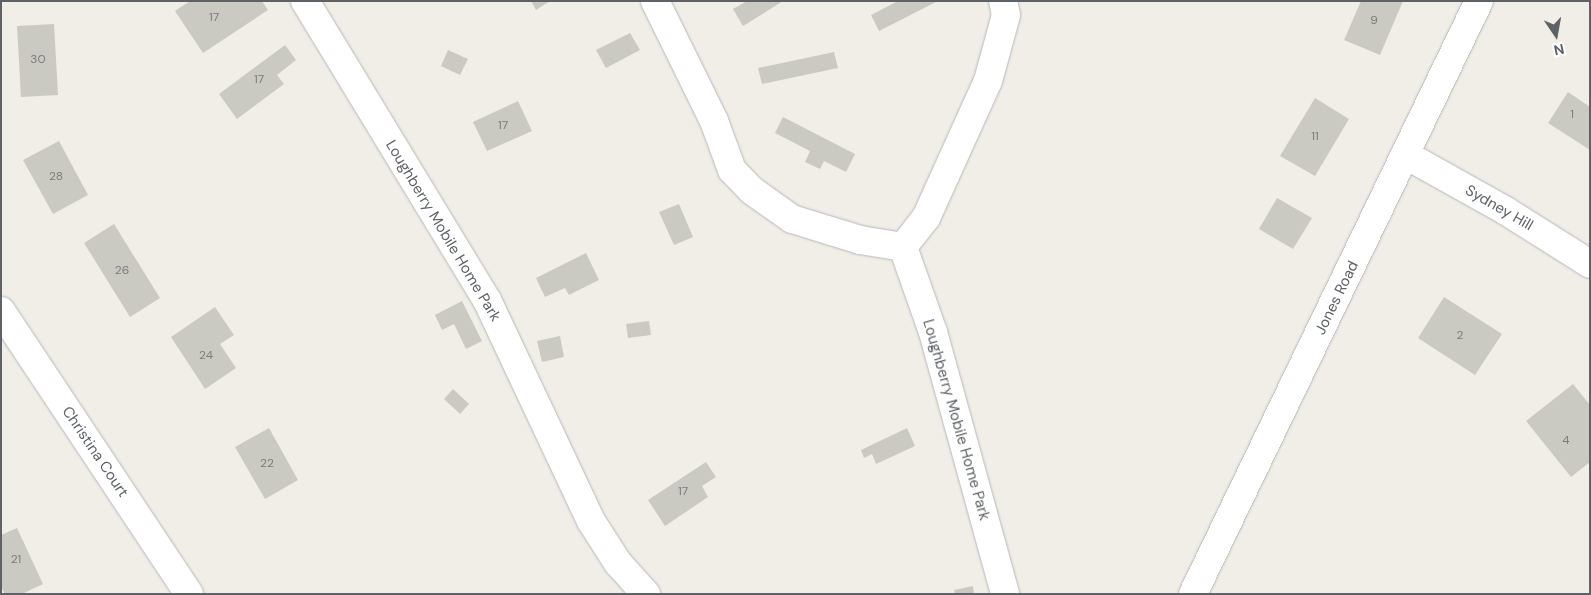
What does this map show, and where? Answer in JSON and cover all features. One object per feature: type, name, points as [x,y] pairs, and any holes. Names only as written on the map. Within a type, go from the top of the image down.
[{"type":"street","name":"Loughberry Mobile Home Park","points":[[305,1],[487,300],[590,521],[618,563],[646,594]]},
{"type":"street","points":[[655,1],[714,121],[732,170],[751,190],[792,218],[860,240],[903,247],[926,218],[988,81],[1006,15],[1003,1]]},
{"type":"street","name":"Jones Road","points":[[1193,594],[1479,1]]},
{"type":"street","name":"Sydney Hill","points":[[1406,155],[1506,211],[1590,264]]},
{"type":"street","name":"Loughberry Mobile Home Park","points":[[903,247],[932,332],[1005,594]]},
{"type":"street","name":"Christina Court","points":[[1,311],[189,594]]},
{"type":"building","points":[[190,1],[262,1],[268,10],[203,53],[175,11]]},
{"type":"building","points":[[531,1],[550,1],[536,10]]},
{"type":"building","points":[[747,1],[783,1],[743,26],[733,9]]},
{"type":"building","points":[[898,1],[938,1],[879,31],[871,15]]},
{"type":"building","points":[[1361,1],[1403,1],[1380,55],[1344,40]]},
{"type":"building","points":[[54,24],[58,95],[21,97],[17,26]]},
{"type":"building","points":[[630,33],[640,50],[606,68],[596,50]]},
{"type":"building","points":[[285,45],[296,60],[277,75],[284,84],[237,119],[219,94]]},
{"type":"building","points":[[448,50],[468,59],[460,75],[441,66]]},
{"type":"building","points":[[834,52],[838,68],[762,84],[758,68]]},
{"type":"building","points":[[1568,92],[1590,107],[1590,150],[1548,123]]},
{"type":"building","points":[[1315,98],[1349,119],[1315,176],[1280,156]]},
{"type":"building","points":[[518,101],[532,131],[487,151],[473,122]]},
{"type":"building","points":[[783,117],[855,154],[846,172],[824,161],[820,169],[805,162],[810,151],[775,133]]},
{"type":"building","points":[[59,141],[88,195],[53,214],[23,160]]},
{"type":"building","points":[[1277,198],[1312,218],[1293,249],[1259,229]]},
{"type":"building","points":[[679,204],[693,237],[674,245],[659,212]]},
{"type":"building","points":[[114,224],[160,298],[130,317],[84,243]]},
{"type":"building","points":[[586,253],[599,280],[569,295],[565,288],[545,297],[536,278]]},
{"type":"building","points":[[1444,297],[1502,334],[1475,375],[1418,338]]},
{"type":"building","points":[[462,301],[482,341],[466,349],[454,324],[442,330],[435,315]]},
{"type":"building","points":[[215,307],[234,335],[220,344],[236,368],[205,389],[171,337]]},
{"type":"building","points":[[649,321],[651,335],[628,338],[626,324]]},
{"type":"building","points":[[560,336],[564,357],[542,362],[537,341]]},
{"type":"building","points":[[1573,384],[1590,405],[1590,462],[1571,477],[1526,421]]},
{"type":"building","points":[[453,389],[469,404],[460,414],[444,399]]},
{"type":"building","points":[[269,428],[298,480],[265,499],[235,447]]},
{"type":"building","points":[[907,428],[915,446],[876,464],[872,454],[864,458],[861,450]]},
{"type":"building","points":[[706,462],[716,477],[702,486],[708,497],[665,526],[648,500]]},
{"type":"building","points":[[17,528],[43,584],[22,594],[5,594],[1,587],[1,535]]},
{"type":"building","points":[[973,586],[974,594],[955,594],[954,590]]}]
